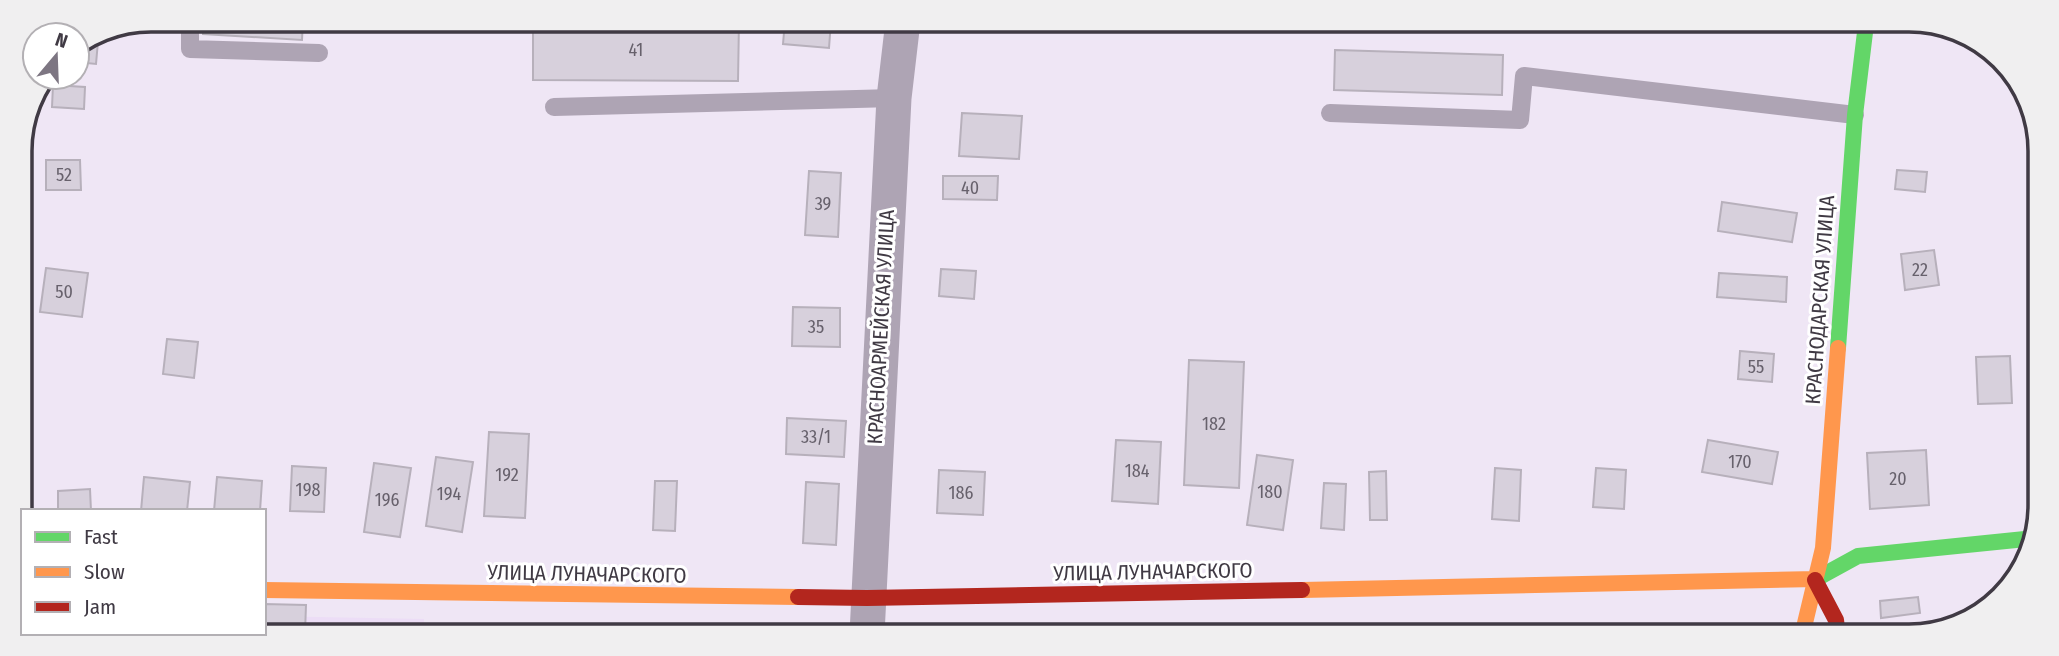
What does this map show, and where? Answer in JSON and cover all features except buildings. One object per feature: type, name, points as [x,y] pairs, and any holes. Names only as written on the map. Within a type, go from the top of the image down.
[{"type":"street","name":"КРАСНОАРМЕЙСКАЯ УЛИЦА","points":[[867,624],[894,98],[901,32]]},
{"type":"street","name":"КРАСНОДАРСКАЯ УЛИЦА","points":[[1805,624],[1823,548],[1855,115],[1865,32]]},
{"type":"street","name":"УЛИЦА ЛУНАЧАРСКОГО","points":[[266,590],[867,598],[1815,580],[1858,556],[2022,539]]},
{"type":"street","points":[[1815,580],[1836,624]]},
{"type":"lane","points":[[190,32],[190,49],[319,53]]},
{"type":"lane","points":[[1330,113],[1520,121],[1524,76],[1855,115]]},
{"type":"lane","points":[[555,107],[894,98]]},
{"type":"shaded area","points":[[266,616],[424,619],[424,624],[266,624]]},
{"type":"traffic: fast","points":[[1838,348],[1855,115],[1865,32]]},
{"type":"traffic: fast","points":[[1816,579],[1858,556],[2022,539]]},
{"type":"traffic: slow","points":[[1805,624],[1823,548],[1838,348]]},
{"type":"traffic: slow","points":[[1302,590],[1816,579]]},
{"type":"traffic: slow","points":[[266,590],[798,597]]},
{"type":"traffic: jam","points":[[1815,580],[1836,624]]},
{"type":"traffic: jam","points":[[798,597],[1302,590]]}]
